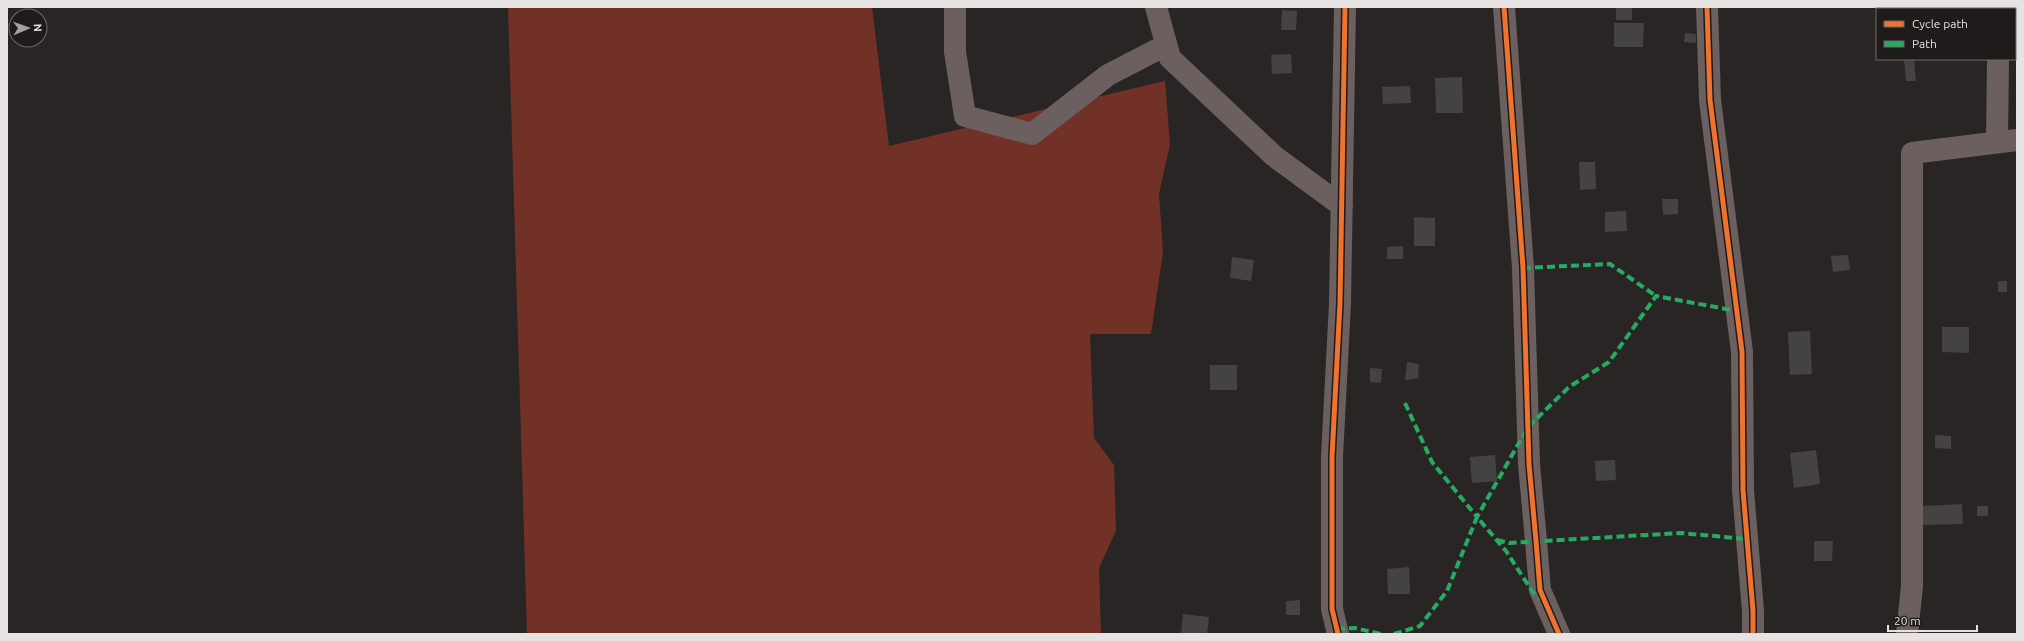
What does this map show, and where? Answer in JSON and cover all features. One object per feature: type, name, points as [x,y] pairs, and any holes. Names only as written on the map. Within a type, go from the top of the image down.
[{"type":"street","points":[[955,7],[955,52],[965,116],[1032,134],[1108,75],[1166,45]]},
{"type":"street","points":[[1156,7],[1170,58],[1274,156],[1342,206]]},
{"type":"street","points":[[1338,634],[1332,609],[1332,457],[1340,303],[1344,7]]},
{"type":"street","points":[[1504,7],[1523,268],[1529,464],[1540,590],[1559,634]]},
{"type":"street","points":[[1707,7],[1710,100],[1742,352],[1743,490],[1753,611],[1752,634]]},
{"type":"street","points":[[1907,634],[1912,578],[1912,153],[2007,141],[1998,60]]},
{"type":"shaded area","points":[[508,7],[872,7],[889,146],[1165,81],[1170,144],[1159,194],[1163,252],[1151,334],[1090,334],[1094,438],[1114,465],[1116,531],[1099,568],[1101,634],[527,634]]},
{"type":"building","points":[[1616,7],[1632,7],[1632,20],[1616,20]]},
{"type":"building","points":[[1282,10],[1297,11],[1296,30],[1281,30]]},
{"type":"building","points":[[1614,23],[1644,23],[1643,47],[1614,47]]},
{"type":"building","points":[[1685,33],[1696,34],[1696,43],[1684,42]]},
{"type":"building","points":[[1291,54],[1292,73],[1272,74],[1271,55]]},
{"type":"building","points":[[1904,60],[1914,60],[1916,81],[1906,81]]},
{"type":"building","points":[[1462,77],[1463,113],[1436,113],[1435,78]]},
{"type":"building","points":[[1410,86],[1411,103],[1383,104],[1382,87]]},
{"type":"building","points":[[1579,162],[1595,162],[1596,189],[1580,190]]},
{"type":"building","points":[[1662,199],[1678,199],[1678,214],[1663,215]]},
{"type":"building","points":[[1626,211],[1627,231],[1605,232],[1605,212]]},
{"type":"building","points":[[1414,217],[1435,218],[1435,246],[1414,246]]},
{"type":"building","points":[[1403,246],[1403,259],[1387,259],[1387,247]]},
{"type":"building","points":[[1848,255],[1850,270],[1833,272],[1831,256]]},
{"type":"building","points":[[1232,257],[1254,260],[1251,281],[1230,278]]},
{"type":"building","points":[[1998,281],[2007,281],[2007,292],[1998,292]]},
{"type":"building","points":[[1942,327],[1969,327],[1969,353],[1942,352]]},
{"type":"building","points":[[1810,331],[1812,374],[1790,375],[1788,332]]},
{"type":"building","points":[[1407,362],[1419,364],[1418,378],[1405,380]]},
{"type":"building","points":[[1210,365],[1237,365],[1237,390],[1210,390]]},
{"type":"building","points":[[1370,368],[1382,369],[1381,383],[1370,382]]},
{"type":"building","points":[[1935,435],[1951,436],[1951,449],[1935,448]]},
{"type":"building","points":[[1816,450],[1820,484],[1794,488],[1790,453]]},
{"type":"building","points":[[1495,455],[1497,481],[1472,483],[1470,457]]},
{"type":"building","points":[[1615,460],[1616,480],[1596,481],[1595,461]]},
{"type":"building","points":[[1962,504],[1963,524],[1923,525],[1923,506]]},
{"type":"building","points":[[1977,506],[1988,506],[1988,516],[1977,516]]},
{"type":"building","points":[[1814,541],[1833,541],[1832,561],[1814,561]]},
{"type":"building","points":[[1409,567],[1410,594],[1388,594],[1387,569]]},
{"type":"building","points":[[1300,600],[1300,615],[1286,615],[1286,601]]},
{"type":"building","points":[[1183,614],[1209,617],[1207,634],[1181,634]]},
{"type":"marked path","points":[[1523,268],[1610,264],[1656,296]]},
{"type":"marked path","points":[[1405,403],[1432,462],[1477,517],[1528,427],[1569,387],[1609,362],[1656,296],[1737,311]]},
{"type":"marked path","points":[[1394,634],[1420,626],[1447,591],[1477,517],[1506,551],[1532,591],[1541,599]]},
{"type":"marked path","points":[[1497,540],[1509,543],[1681,533],[1747,539]]},
{"type":"marked path","points":[[1337,629],[1355,628],[1381,634]]},
{"type":"cycle path","points":[[1338,634],[1332,609],[1332,457],[1340,303],[1345,7]]},
{"type":"cycle path","points":[[1504,7],[1523,268],[1529,464],[1540,590],[1559,634]]},
{"type":"cycle path","points":[[1707,7],[1710,100],[1742,352],[1743,490],[1753,611],[1753,634]]}]
